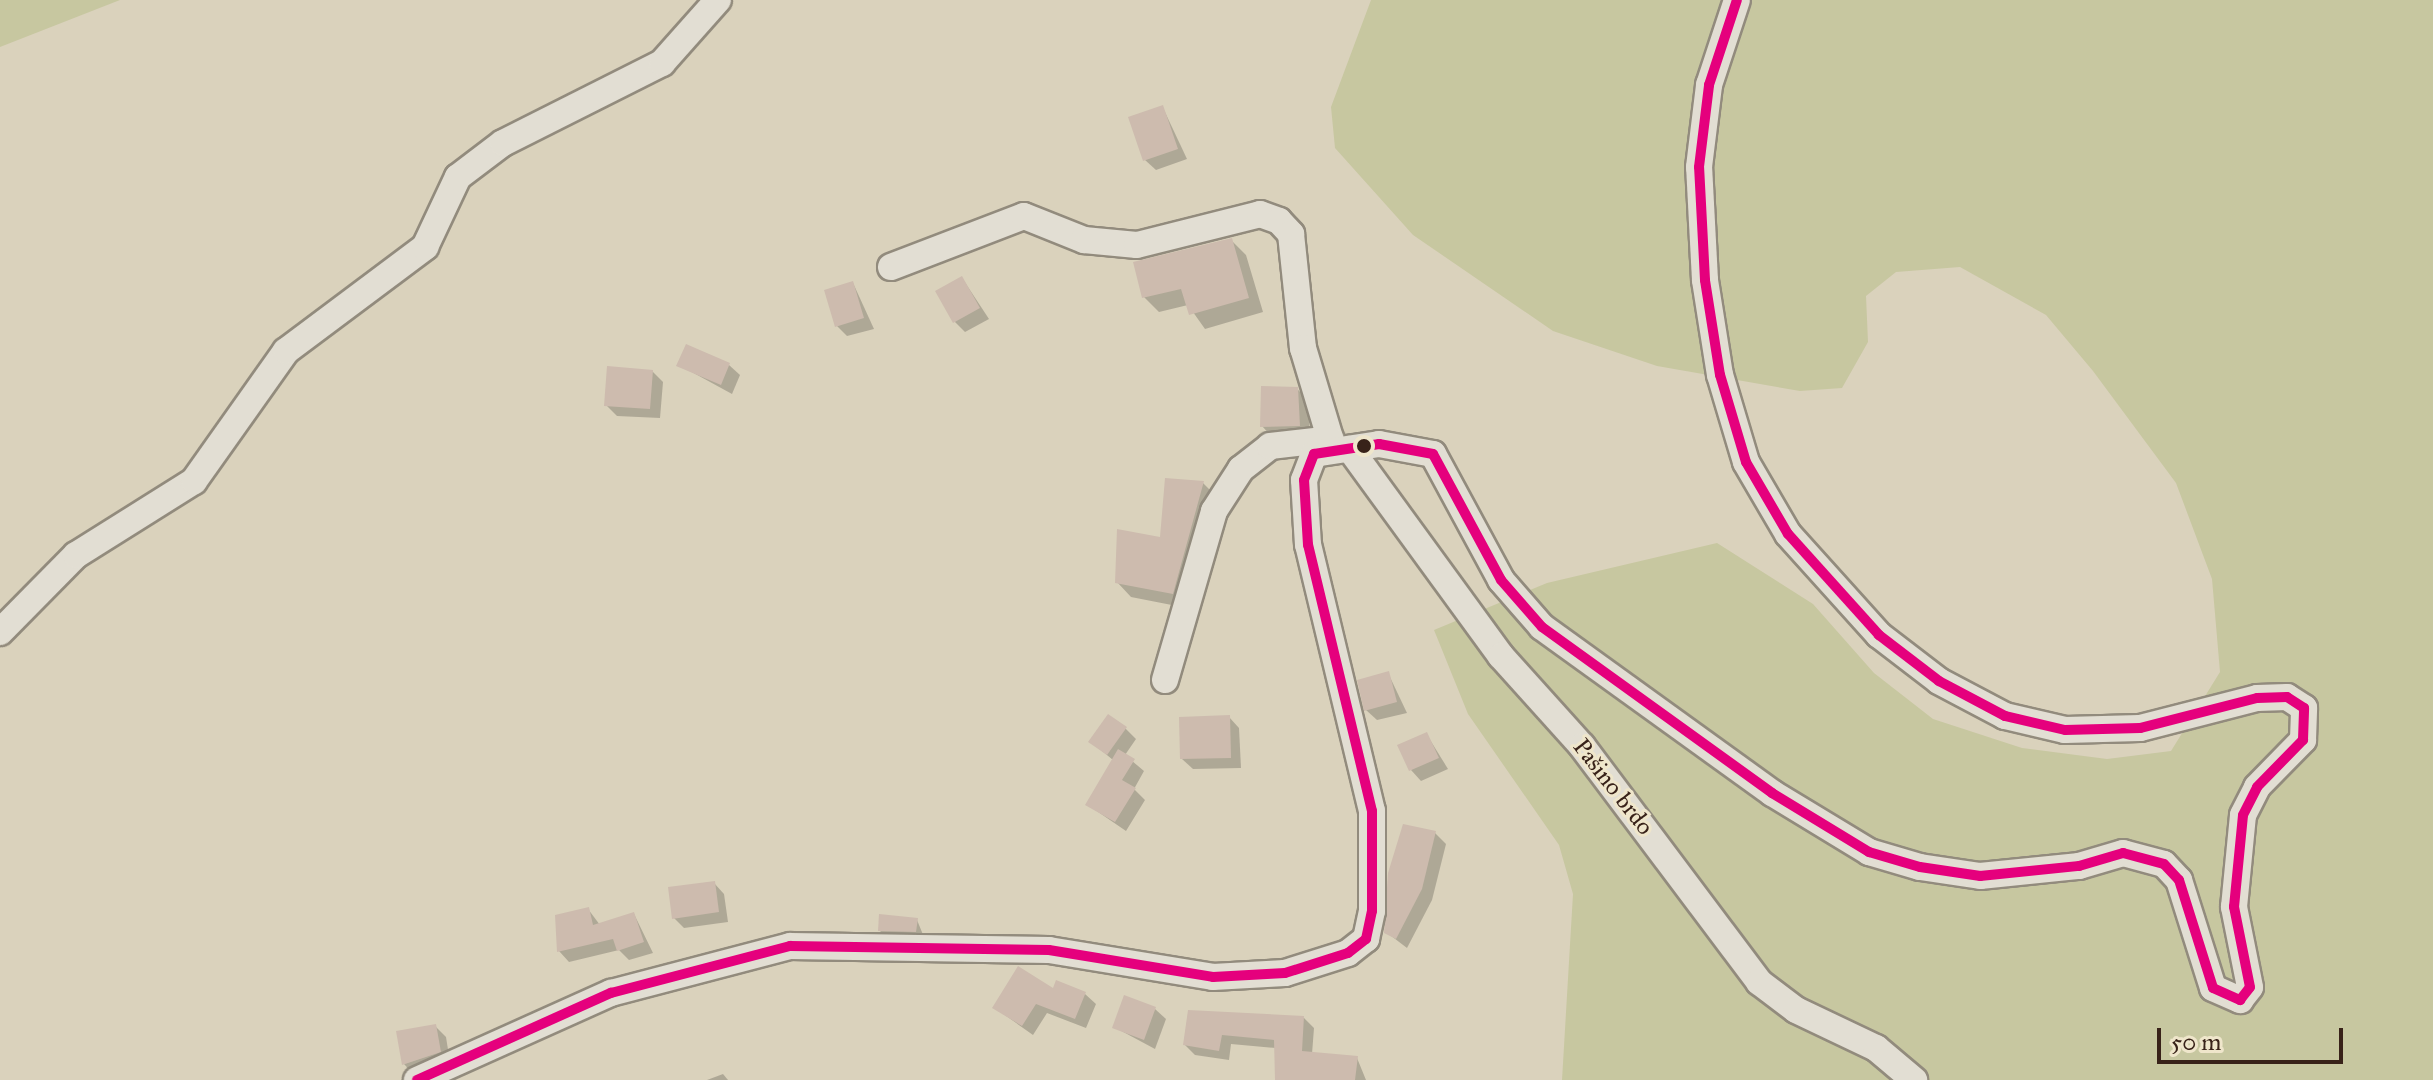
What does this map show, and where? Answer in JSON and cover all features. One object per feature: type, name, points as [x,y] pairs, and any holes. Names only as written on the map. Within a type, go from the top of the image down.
[{"type":"street","points":[[0,632],[76,555],[194,481],[286,351],[425,247],[458,177],[503,143],[662,63],[718,0]]},
{"type":"street","points":[[1165,680],[1214,511],[1241,469],[1270,446],[1379,444],[1433,454],[1501,580],[1542,627],[1772,793],[1869,852],[1980,876],[2079,866],[2123,853],[2164,864],[2179,880],[2213,988],[2240,1000],[2250,987],[2234,907],[2240,829],[2257,787],[2303,740],[2304,708],[2287,697],[2257,698],[2140,728],[2065,730],[2005,716],[1939,681],[1879,635],[1788,534],[1746,462],[1720,375],[1705,280],[1699,167],[1709,85],[1737,0]]},
{"type":"street","name":"Pašino brdo","points":[[891,267],[1024,216],[1084,240],[1137,245],[1260,214],[1279,221],[1291,234],[1303,348],[1338,445],[1501,656],[1582,746],[1759,982],[1796,1010],[1876,1048],[1914,1080]]},
{"type":"street","points":[[417,1080],[611,993],[790,946],[1049,950],[1213,977],[1285,973],[1348,953],[1366,939],[1372,911],[1373,825],[1304,502],[1314,454],[1338,445]]},
{"type":"green space","points":[[0,0],[120,0],[0,47]]},
{"type":"green space","points":[[1371,0],[2433,0],[2433,1080],[1562,1080],[1573,894],[1559,845],[1468,714],[1434,630],[1547,583],[1717,543],[1813,604],[1874,673],[1933,719],[2022,748],[2107,759],[2171,751],[2220,672],[2212,579],[2176,483],[2093,371],[2046,315],[1960,267],[1896,272],[1866,296],[1868,342],[1842,388],[1800,391],[1657,366],[1553,331],[1413,235],[1335,148],[1331,107]]},
{"type":"building","points":[[1163,105],[1178,149],[1143,161],[1128,117]]},
{"type":"building","points":[[1232,238],[1249,298],[1189,315],[1181,289],[1142,298],[1133,262]]},
{"type":"building","points":[[962,276],[980,308],[953,323],[935,291]]},
{"type":"building","points":[[853,281],[864,318],[835,327],[824,290]]},
{"type":"building","points":[[686,344],[730,363],[721,385],[676,366]]},
{"type":"building","points":[[607,366],[653,370],[650,409],[604,406]]},
{"type":"building","points":[[1261,386],[1298,387],[1300,426],[1260,427]]},
{"type":"building","points":[[1165,478],[1204,481],[1173,594],[1115,583],[1117,529],[1160,537]]},
{"type":"building","points":[[1389,671],[1397,702],[1364,711],[1357,680]]},
{"type":"building","points":[[1108,714],[1127,727],[1107,755],[1088,742]]},
{"type":"building","points":[[1230,715],[1231,758],[1180,759],[1179,717]]},
{"type":"building","points":[[1427,732],[1439,758],[1409,771],[1397,745]]},
{"type":"building","points":[[1118,749],[1135,759],[1122,780],[1136,788],[1115,822],[1085,805]]},
{"type":"building","points":[[1403,824],[1436,831],[1422,889],[1396,939],[1384,933],[1388,873]]},
{"type":"building","points":[[715,881],[719,912],[672,919],[668,887]]},
{"type":"building","points":[[589,907],[593,925],[634,912],[644,942],[617,951],[613,939],[557,952],[555,915]]},
{"type":"building","points":[[879,914],[918,918],[916,932],[878,931]]},
{"type":"building","points":[[1018,966],[1053,988],[1056,980],[1086,992],[1075,1019],[1036,1004],[1022,1026],[992,1008]]},
{"type":"building","points":[[1124,995],[1156,1007],[1144,1040],[1112,1028]]},
{"type":"building","points":[[1188,1010],[1304,1016],[1302,1051],[1358,1056],[1355,1080],[1275,1080],[1274,1040],[1222,1035],[1219,1051],[1183,1045]]},
{"type":"building","points":[[436,1024],[441,1052],[402,1065],[396,1031]]},
{"type":"transit line","points":[[417,1080],[611,993],[790,946],[1049,950],[1213,977],[1285,973],[1348,953],[1366,939],[1372,911],[1372,811],[1308,545],[1304,480],[1314,454],[1379,444],[1433,454],[1501,580],[1542,627],[1772,793],[1869,852],[1920,867],[1980,876],[2079,866],[2123,853],[2164,864],[2179,880],[2213,988],[2240,1000],[2250,987],[2234,907],[2243,815],[2257,787],[2303,740],[2304,708],[2287,697],[2257,698],[2140,728],[2065,730],[2005,716],[1939,681],[1879,635],[1788,534],[1746,462],[1720,375],[1705,280],[1699,167],[1709,85],[1737,0]]}]
